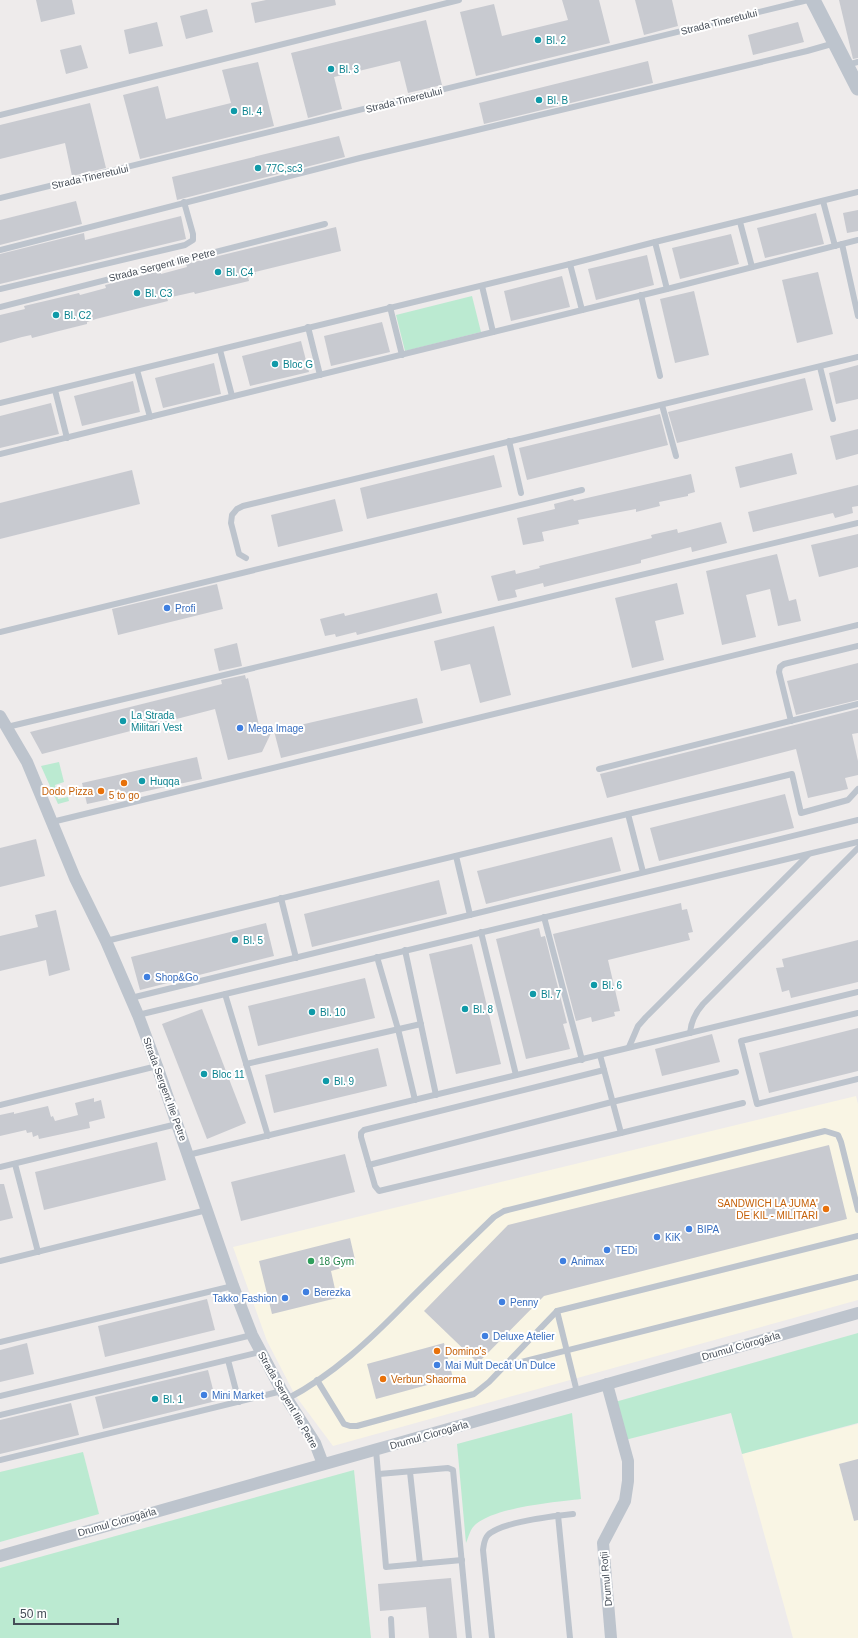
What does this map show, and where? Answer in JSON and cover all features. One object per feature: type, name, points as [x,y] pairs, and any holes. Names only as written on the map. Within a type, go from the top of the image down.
[{"type":"street","points":[[813,0],[835,42],[852,64],[858,88]]},
{"type":"street","name":"Strada Sergent Ilie Petre","points":[[0,716],[27,762],[75,878],[106,941],[138,1015],[233,1286],[252,1335],[284,1395],[314,1443],[323,1464]]},
{"type":"street","name":"Drumul Ciorogârla","points":[[0,1556],[858,1313]]},
{"type":"street","name":"Drumul Roții","points":[[607,1384],[628,1461],[628,1474],[624,1500],[603,1543],[611,1638]]},
{"type":"lane","points":[[0,115],[459,0]]},
{"type":"lane","name":"Strada Tineretului","points":[[0,198],[808,0]]},
{"type":"lane","points":[[0,250],[360,158],[807,52],[835,42]]},
{"type":"lane","points":[[0,403],[390,307],[482,286],[858,192]]},
{"type":"lane","points":[[823,201],[835,246]]},
{"type":"lane","points":[[0,289],[185,245],[193,240],[193,234],[184,202]]},
{"type":"lane","points":[[740,222],[752,267]]},
{"type":"lane","name":"Strada Sergent Ilie Petre","points":[[0,307],[325,224]]},
{"type":"lane","points":[[0,454],[641,296],[858,240]]},
{"type":"lane","points":[[655,242],[667,289]]},
{"type":"lane","points":[[842,244],[858,316]]},
{"type":"lane","points":[[570,264],[582,310]]},
{"type":"lane","points":[[482,286],[494,332]]},
{"type":"lane","points":[[641,296],[660,376]]},
{"type":"lane","points":[[390,307],[402,355]]},
{"type":"lane","points":[[308,327],[320,375]]},
{"type":"lane","points":[[220,350],[232,396]]},
{"type":"lane","points":[[246,558],[239,554],[231,522],[232,515],[237,508],[243,506],[858,357]]},
{"type":"lane","points":[[820,367],[833,419]]},
{"type":"lane","points":[[138,370],[150,417]]},
{"type":"lane","points":[[54,390],[67,438]]},
{"type":"lane","points":[[662,405],[676,456]]},
{"type":"lane","points":[[509,442],[521,493]]},
{"type":"lane","points":[[0,632],[582,490]]},
{"type":"lane","points":[[7,727],[858,523]]},
{"type":"lane","points":[[52,822],[858,625]]},
{"type":"lane","points":[[791,721],[779,672],[780,667],[784,664],[858,646]]},
{"type":"lane","points":[[599,769],[858,704]]},
{"type":"lane","points":[[106,941],[792,774],[801,813],[848,800],[858,789]]},
{"type":"lane","points":[[628,814],[643,872]]},
{"type":"lane","points":[[131,998],[858,820]]},
{"type":"lane","points":[[138,1015],[858,842]]},
{"type":"lane","points":[[690,1033],[691,1022],[696,1012],[703,1004],[858,848]]},
{"type":"lane","points":[[629,1047],[638,1026],[646,1017],[809,854]]},
{"type":"lane","points":[[456,856],[470,915]]},
{"type":"lane","points":[[281,898],[296,958]]},
{"type":"lane","points":[[544,917],[582,1060]]},
{"type":"lane","points":[[481,932],[516,1076]]},
{"type":"lane","points":[[405,950],[436,1095]]},
{"type":"lane","points":[[377,957],[398,1029],[415,1100]]},
{"type":"lane","points":[[188,1155],[858,992]]},
{"type":"lane","points":[[225,994],[268,1136]]},
{"type":"lane","points":[[858,1013],[741,1041],[757,1104],[858,1079]]},
{"type":"lane","points":[[246,1064],[421,1024]]},
{"type":"lane","points":[[600,1055],[621,1133]]},
{"type":"lane","points":[[0,1105],[157,1066]]},
{"type":"lane","points":[[604,1070],[364,1130],[361,1133],[361,1137],[375,1186],[379,1191],[743,1104]]},
{"type":"lane","points":[[369,1165],[612,1102],[736,1072]]},
{"type":"lane","points":[[0,1167],[177,1124]]},
{"type":"lane","points":[[0,1460],[239,1402],[284,1395],[317,1380],[358,1350],[494,1217],[504,1211],[825,1131],[838,1136],[841,1142],[858,1210]]},
{"type":"lane","points":[[15,1164],[38,1252]]},
{"type":"lane","points":[[0,1261],[207,1210]]},
{"type":"lane","points":[[317,1380],[344,1424],[357,1426],[474,1394],[483,1388],[557,1311],[858,1236]]},
{"type":"lane","points":[[505,1366],[858,1277]]},
{"type":"lane","points":[[0,1342],[233,1286]]},
{"type":"lane","points":[[557,1311],[577,1392]]},
{"type":"lane","points":[[0,1396],[252,1335]]},
{"type":"lane","points":[[0,1415],[260,1352]]},
{"type":"lane","points":[[228,1360],[239,1402]]},
{"type":"lane","points":[[376,1450],[386,1567],[462,1560]]},
{"type":"lane","points":[[379,1474],[448,1468],[453,1470],[469,1638]]},
{"type":"lane","points":[[410,1472],[420,1564]]},
{"type":"lane","points":[[492,1638],[483,1550],[484,1542],[488,1535],[495,1530],[509,1525],[558,1515],[573,1514]]},
{"type":"lane","points":[[558,1515],[570,1638]]},
{"type":"lane","points":[[391,1619],[392,1638]]},
{"type":"shaded area","points":[[856,1096],[858,1104],[858,1300],[333,1446],[295,1395],[267,1341],[233,1247]]},
{"type":"shaded area","points":[[858,1424],[858,1638],[793,1638],[742,1454]]},
{"type":"green space","points":[[472,296],[481,332],[405,351],[396,315]]},
{"type":"green space","points":[[59,762],[64,782],[55,785],[58,799],[68,797],[69,801],[58,804],[41,766]]},
{"type":"green space","points":[[858,1333],[858,1423],[742,1454],[731,1413],[625,1440],[615,1402]]},
{"type":"green space","points":[[572,1413],[581,1499],[527,1506],[498,1513],[485,1518],[476,1524],[471,1530],[466,1543],[457,1444]]},
{"type":"green space","points":[[83,1452],[99,1514],[0,1542],[0,1472]]},
{"type":"green space","points":[[354,1470],[371,1638],[0,1638],[0,1568]]},
{"type":"building","points":[[36,0],[72,0],[75,14],[41,22]]},
{"type":"building","points":[[266,0],[335,0],[336,5],[255,23],[251,3]]},
{"type":"building","name":"Bl. 2","points":[[562,0],[599,0],[610,43],[476,76],[460,12],[494,4],[502,36],[568,20]]},
{"type":"building","points":[[635,0],[672,0],[678,26],[644,35]]},
{"type":"building","points":[[839,0],[858,0],[858,58],[853,59]]},
{"type":"building","points":[[207,9],[213,32],[186,39],[180,16]]},
{"type":"building","name":"Bl. 3","points":[[426,20],[442,85],[408,93],[400,61],[334,77],[342,109],[308,118],[291,53]]},
{"type":"building","points":[[157,22],[163,46],[129,54],[124,30]]},
{"type":"building","points":[[798,22],[804,42],[753,55],[748,35]]},
{"type":"building","points":[[81,45],[88,68],[66,74],[60,50]]},
{"type":"building","name":"Bl. B","points":[[648,61],[653,83],[484,124],[479,103]]},
{"type":"building","name":"Bl. 4","points":[[258,62],[274,126],[140,159],[123,95],[158,86],[166,119],[231,103],[222,70]]},
{"type":"building","points":[[90,103],[106,168],[72,176],[65,143],[0,159],[0,125]]},
{"type":"building","name":"77C,sc3","points":[[339,136],[345,157],[177,200],[172,177]]},
{"type":"building","points":[[76,201],[82,224],[0,245],[0,220]]},
{"type":"building","points":[[858,210],[858,231],[847,233],[843,213]]},
{"type":"building","points":[[816,213],[824,244],[765,258],[757,228]]},
{"type":"building","points":[[181,216],[186,239],[0,284],[0,254],[84,233],[85,240]]},
{"type":"building","points":[[336,227],[341,251],[255,272],[256,274],[248,277],[249,281],[195,294],[194,292],[167,298],[168,301],[96,319],[87,322],[87,324],[32,338],[31,335],[0,343],[0,315],[25,309],[24,306],[79,293],[80,295],[106,288],[105,285],[160,271],[161,274],[187,267],[186,264]]},
{"type":"building","points":[[731,234],[739,264],[680,279],[672,248]]},
{"type":"building","points":[[647,255],[654,285],[596,300],[588,269]]},
{"type":"building","points":[[818,272],[833,334],[797,343],[782,280]]},
{"type":"building","points":[[562,276],[570,307],[511,321],[504,291]]},
{"type":"building","points":[[694,291],[709,355],[675,363],[660,299]]},
{"type":"building","points":[[382,322],[390,352],[331,366],[324,336]]},
{"type":"building","name":"Bloc G","points":[[301,341],[309,372],[250,386],[242,356]]},
{"type":"building","points":[[214,363],[221,394],[163,408],[155,378]]},
{"type":"building","points":[[858,365],[858,399],[836,404],[829,373]]},
{"type":"building","points":[[805,378],[813,410],[677,443],[668,412]]},
{"type":"building","points":[[133,381],[140,412],[82,426],[74,396]]},
{"type":"building","points":[[51,403],[59,434],[0,448],[0,416]]},
{"type":"building","points":[[660,414],[668,445],[527,480],[519,448]]},
{"type":"building","points":[[858,429],[858,454],[836,460],[830,436]]},
{"type":"building","points":[[792,453],[797,474],[740,488],[735,467]]},
{"type":"building","points":[[494,455],[502,487],[367,519],[360,488]]},
{"type":"building","points":[[132,470],[140,504],[0,539],[0,503]]},
{"type":"building","points":[[691,474],[695,492],[688,494],[688,496],[659,502],[660,506],[636,512],[636,509],[578,520],[579,524],[542,532],[544,541],[523,545],[517,518],[555,509],[554,504],[573,499],[574,501]]},
{"type":"building","points":[[858,485],[858,506],[852,507],[853,513],[835,518],[833,513],[753,532],[748,512]]},
{"type":"building","points":[[335,499],[343,531],[278,547],[271,515]]},
{"type":"building","points":[[721,522],[727,543],[692,552],[691,547],[641,560],[641,563],[544,587],[543,583],[515,590],[517,597],[498,601],[491,576],[515,570],[516,574],[540,568],[539,566],[652,538],[651,535],[677,529],[678,533]]},
{"type":"building","points":[[858,534],[858,567],[819,577],[811,545]]},
{"type":"building","points":[[777,554],[789,601],[796,599],[801,621],[778,626],[770,589],[746,595],[756,637],[722,645],[706,571]]},
{"type":"building","points":[[677,583],[684,614],[655,621],[664,660],[632,668],[615,598]]},
{"type":"building","name":"Profi","points":[[217,584],[223,609],[118,635],[112,609]]},
{"type":"building","points":[[437,593],[442,613],[357,635],[356,632],[336,637],[335,634],[325,636],[320,619],[344,613],[345,616]]},
{"type":"building","points":[[494,626],[511,695],[480,703],[470,664],[441,671],[434,641]]},
{"type":"building","points":[[237,643],[242,666],[219,671],[214,649]]},
{"type":"building","points":[[858,663],[858,700],[796,715],[787,681]]},
{"type":"building","points":[[245,675],[246,679],[248,678],[261,734],[272,731],[262,752],[228,760],[215,709],[42,754],[30,732],[222,684],[221,680]]},
{"type":"building","points":[[417,698],[423,723],[281,758],[274,731]]},
{"type":"building","points":[[858,709],[858,733],[852,734],[858,761],[858,775],[845,778],[848,789],[808,798],[796,749],[607,798],[600,774]]},
{"type":"building","name":"Huqqa","points":[[197,757],[202,779],[87,804],[82,783]]},
{"type":"building","points":[[785,794],[794,828],[659,861],[650,828]]},
{"type":"building","points":[[612,837],[621,871],[486,904],[477,871]]},
{"type":"building","points":[[36,839],[45,876],[0,887],[0,848]]},
{"type":"building","points":[[439,880],[447,914],[312,947],[304,914]]},
{"type":"building","name":"Bl. 6","points":[[681,903],[682,910],[687,909],[693,932],[688,933],[690,940],[608,960],[620,1011],[614,1012],[615,1016],[592,1022],[591,1017],[576,1021],[553,934]]},
{"type":"building","points":[[56,910],[70,970],[49,976],[46,960],[0,971],[0,936],[38,927],[35,915]]},
{"type":"building","name":"Bl. 5","points":[[266,923],[274,956],[140,990],[131,957]]},
{"type":"building","name":"Bl. 7","points":[[539,928],[541,937],[545,936],[567,1023],[563,1024],[570,1049],[526,1059],[496,939]]},
{"type":"building","points":[[858,940],[858,982],[791,998],[789,990],[782,992],[776,968],[784,967],[782,959]]},
{"type":"building","name":"Bl. 8","points":[[472,944],[501,1064],[456,1074],[429,954]]},
{"type":"building","name":"Bl. 10","points":[[365,978],[375,1018],[258,1046],[248,1006]]},
{"type":"building","name":"Bloc 11","points":[[202,1009],[246,1123],[207,1139],[162,1024]]},
{"type":"building","points":[[858,1028],[858,1071],[769,1093],[759,1053]]},
{"type":"building","points":[[712,1034],[720,1062],[662,1076],[655,1049]]},
{"type":"building","name":"Bl. 9","points":[[378,1048],[387,1086],[274,1113],[265,1075]]},
{"type":"building","points":[[94,1098],[94,1102],[101,1100],[105,1118],[89,1122],[90,1128],[39,1139],[38,1135],[33,1137],[32,1132],[27,1133],[26,1130],[0,1136],[0,1115],[14,1112],[14,1114],[48,1106],[51,1117],[53,1116],[55,1121],[78,1115],[75,1103]]},
{"type":"building","points":[[157,1142],[166,1180],[44,1210],[35,1172]]},
{"type":"building","points":[[829,1145],[847,1219],[544,1296],[478,1363],[424,1311],[508,1225]]},
{"type":"building","points":[[345,1154],[355,1192],[241,1221],[231,1182]]},
{"type":"building","points":[[0,1184],[4,1184],[13,1218],[0,1221]]},
{"type":"building","points":[[350,1238],[356,1264],[331,1271],[337,1298],[272,1314],[259,1261]]},
{"type":"building","points":[[207,1299],[215,1330],[105,1357],[98,1326]]},
{"type":"building","points":[[27,1343],[34,1374],[0,1382],[0,1350]]},
{"type":"building","points":[[444,1343],[453,1378],[376,1399],[367,1364]]},
{"type":"building","name":"Bl. 1","points":[[208,1370],[216,1401],[103,1429],[95,1397]]},
{"type":"building","points":[[71,1403],[79,1435],[0,1454],[0,1420]]},
{"type":"building","points":[[858,1459],[858,1520],[854,1521],[839,1464]]},
{"type":"building","points":[[451,1578],[457,1638],[429,1638],[426,1607],[380,1611],[378,1584]]},
{"type":"place","name":"Bl. 2","points":[[538,40]]},
{"type":"place","name":"Bl. 3","points":[[331,69]]},
{"type":"place","name":"Bl. B","points":[[539,100]]},
{"type":"place","name":"Bl. 4","points":[[234,111]]},
{"type":"place","name":"77C,sc3","points":[[258,168]]},
{"type":"place","name":"Bl. C4","points":[[218,272]]},
{"type":"place","name":"Bl. C3","points":[[137,293]]},
{"type":"place","name":"Bl. C2","points":[[56,315]]},
{"type":"place","name":"Bloc G","points":[[275,364]]},
{"type":"place","name":"Profi","points":[[167,608]]},
{"type":"place","name":"La Strada Militari Vest","points":[[123,721]]},
{"type":"place","name":"Mega Image","points":[[240,728]]},
{"type":"place","name":"Huqqa","points":[[142,781]]},
{"type":"place","name":"5 to go","points":[[124,783]]},
{"type":"place","name":"Dodo Pizza","points":[[101,791]]},
{"type":"place","name":"Bl. 5","points":[[235,940]]},
{"type":"place","name":"Shop&Go","points":[[147,977]]},
{"type":"place","name":"Bl. 6","points":[[594,985]]},
{"type":"place","name":"Bl. 7","points":[[533,994]]},
{"type":"place","name":"Bl. 8","points":[[465,1009]]},
{"type":"place","name":"Bl. 10","points":[[312,1012]]},
{"type":"place","name":"Bloc 11","points":[[204,1074]]},
{"type":"place","name":"Bl. 9","points":[[326,1081]]},
{"type":"place","name":"SANDWICH LA JUMA' DE KIL - MILITARI","points":[[826,1209]]},
{"type":"place","name":"BIPA","points":[[689,1229]]},
{"type":"place","name":"KiK","points":[[657,1237]]},
{"type":"place","name":"TEDi","points":[[607,1250]]},
{"type":"place","name":"18 Gym","points":[[311,1261]]},
{"type":"place","name":"Animax","points":[[563,1261]]},
{"type":"place","name":"Berezka","points":[[306,1292]]},
{"type":"place","name":"Takko Fashion","points":[[285,1298]]},
{"type":"place","name":"Penny","points":[[502,1302]]},
{"type":"place","name":"Deluxe Atelier","points":[[485,1336]]},
{"type":"place","name":"Domino's","points":[[437,1351]]},
{"type":"place","name":"Mai Mult Decât Un Dulce","points":[[437,1365]]},
{"type":"place","name":"Verbun Shaorma","points":[[383,1379]]},
{"type":"place","name":"Mini Market","points":[[204,1395]]},
{"type":"place","name":"Bl. 1","points":[[155,1399]]}]
